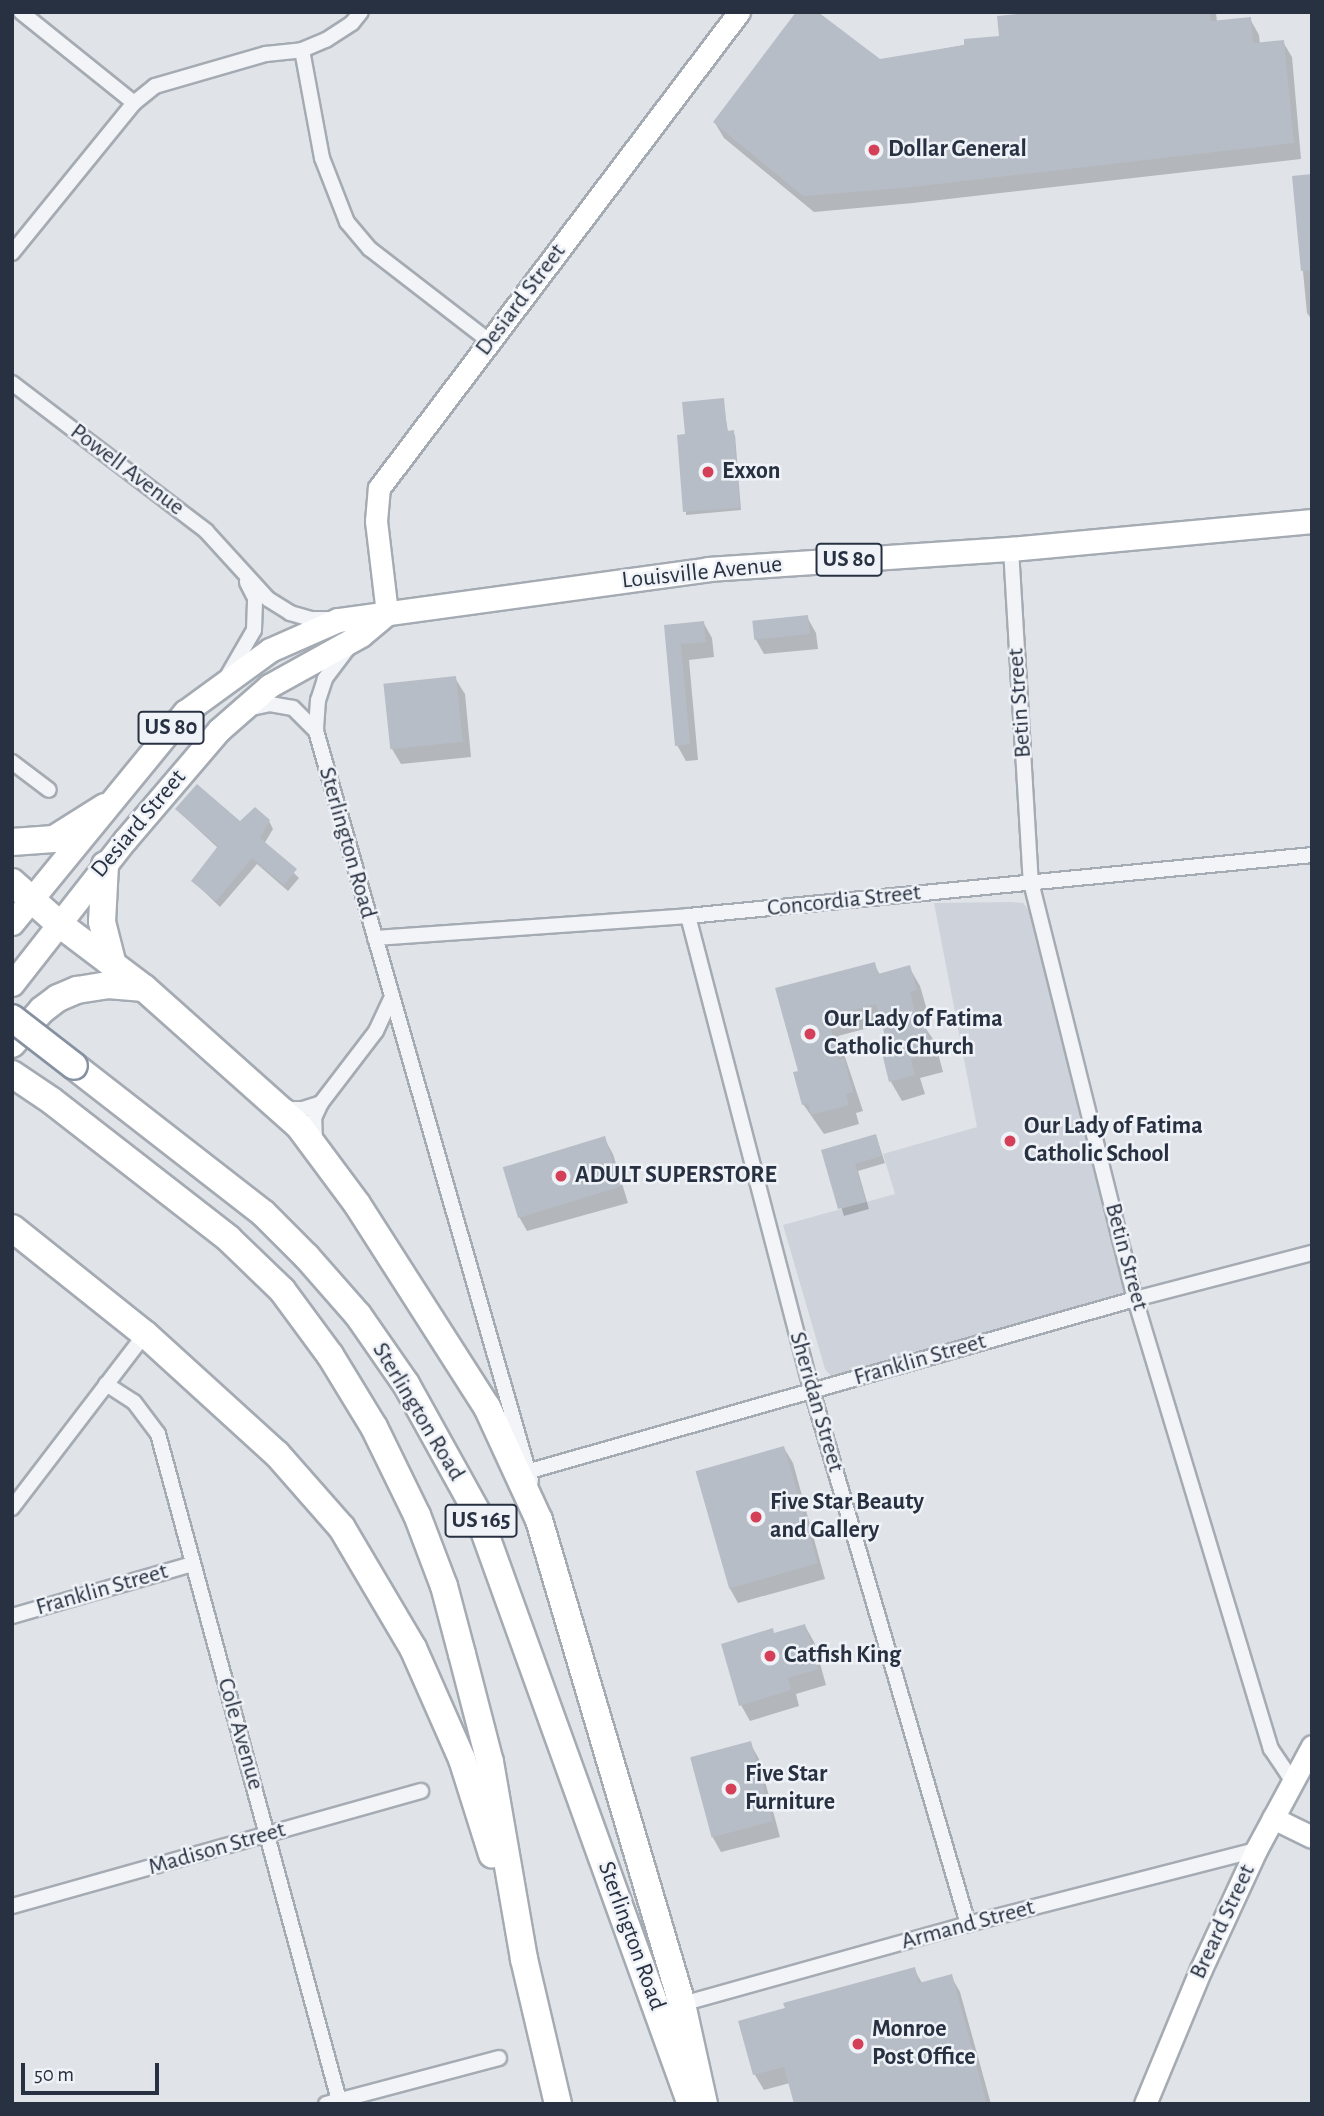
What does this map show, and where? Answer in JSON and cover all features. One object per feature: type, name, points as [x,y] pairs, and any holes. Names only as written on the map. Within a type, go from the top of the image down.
[{"type":"highway","points":[[12,842],[54,839],[105,807]]},
{"type":"highway","points":[[105,865],[102,922],[113,965]]},
{"type":"highway","points":[[21,890],[58,923],[144,988],[272,1100],[315,1145],[371,1226],[487,1407],[539,1520],[682,2004],[704,2104]]},
{"type":"highway","points":[[12,1044],[43,1010],[58,998],[77,990],[108,985],[144,988]]},
{"type":"highway","name":"Sterlington Road","points":[[12,1018],[263,1213],[358,1315],[406,1384],[478,1514],[691,2104]]},
{"type":"highway","name":"Sterlington Road","points":[[12,1074],[52,1101],[229,1239],[282,1290],[330,1355],[374,1427],[417,1515],[447,1600],[489,1762],[524,1959],[558,2104]]},
{"type":"highway","points":[[12,1228],[145,1334],[277,1454],[342,1528],[413,1648],[462,1759],[524,1959]]},
{"type":"main road","name":"Louisville Avenue","points":[[387,613],[708,569],[1011,550],[1312,521]]},
{"type":"main road","name":"Desiard Street","points":[[12,923],[21,890],[105,807],[185,712],[270,650],[338,620],[387,613]]},
{"type":"main road","name":"Desiard Street","points":[[12,984],[105,865],[235,714],[269,685],[361,635],[387,613]]},
{"type":"street","points":[[21,12],[134,103]]},
{"type":"street","points":[[12,253],[134,103],[155,86],[266,54],[302,50],[326,40],[352,23],[361,12]]},
{"type":"street","name":"Desiard Street","points":[[387,613],[376,521],[379,488],[739,12]]},
{"type":"street","points":[[302,50],[322,158],[347,222],[370,248],[489,341]]},
{"type":"street","name":"Powell Avenue","points":[[12,383],[206,531],[268,599],[290,613],[311,619],[338,620]]},
{"type":"street","name":"Betin Street","points":[[1011,550],[1031,882],[1136,1300],[1271,1749],[1293,1782]]},
{"type":"street","name":"Powell Avenue","points":[[223,684],[254,631],[255,598],[237,562]]},
{"type":"street","name":"Sterlington Road","points":[[361,635],[325,679],[318,701],[316,731],[391,999],[405,1037],[530,1471],[539,1520]]},
{"type":"street","points":[[235,714],[253,707],[285,705],[300,713],[316,731]]},
{"type":"street","points":[[12,762],[50,790]]},
{"type":"street","name":"Concordia Street","points":[[375,938],[688,916],[1312,855]]},
{"type":"street","name":"Sheridan Street","points":[[688,916],[812,1391],[968,1924]]},
{"type":"street","points":[[315,1145],[314,1118],[321,1103],[376,1031],[391,999]]},
{"type":"street","points":[[272,1100],[291,1109],[321,1103]]},
{"type":"street","name":"Franklin Street","points":[[530,1471],[1312,1253]]},
{"type":"street","points":[[12,1508],[145,1334]]},
{"type":"street","name":"Cole Avenue","points":[[106,1384],[134,1402],[158,1434],[268,1835],[335,2103]]},
{"type":"street","name":"Franklin Street","points":[[12,1615],[192,1564]]},
{"type":"street","name":"Breard Street","points":[[1145,2104],[1201,1969],[1256,1850],[1312,1746]]},
{"type":"street","name":"Madison Street","points":[[12,1906],[421,1791]]},
{"type":"street","points":[[1273,1818],[1312,1837]]},
{"type":"street","name":"Armand Street","points":[[682,2004],[968,1924],[1256,1850]]},
{"type":"street","points":[[335,2103],[499,2058]]},
{"type":"shaded area","name":"Our Lady of Fatima Catholic School","points":[[934,903],[1023,903],[1028,909],[1126,1280],[1123,1292],[1114,1299],[838,1378],[831,1376],[825,1369],[783,1225],[895,1194],[883,1154],[977,1127]]},
{"type":"building","points":[[796,12],[818,12],[880,59],[964,45],[964,39],[999,36],[997,16],[1041,12],[1210,12],[1211,21],[1251,17],[1253,43],[1284,40],[1294,143],[904,188],[803,196],[713,122]]},
{"type":"building","points":[[1312,174],[1312,270],[1301,271],[1292,176]]},
{"type":"building","points":[[724,398],[727,431],[734,430],[740,508],[683,512],[677,435],[685,434],[682,402]]},
{"type":"building","points":[[808,615],[810,634],[754,640],[752,621]]},
{"type":"building","points":[[704,621],[706,642],[681,644],[690,744],[675,746],[664,625]]},
{"type":"building","points":[[456,676],[463,742],[390,749],[383,684]]},
{"type":"building","points":[[197,784],[240,821],[255,807],[270,820],[260,838],[297,869],[284,885],[252,858],[216,901],[191,881],[218,846],[175,809]]},
{"type":"building","points":[[875,962],[878,974],[910,965],[917,990],[910,992],[918,1023],[924,1021],[933,1053],[911,1059],[915,1075],[889,1082],[880,1045],[887,1043],[876,1004],[828,1017],[839,1060],[844,1058],[853,1092],[846,1094],[849,1105],[811,1115],[808,1103],[802,1105],[793,1072],[798,1071],[775,988]]},
{"type":"building","points":[[876,1134],[882,1156],[855,1164],[866,1202],[838,1209],[821,1150]]},
{"type":"building","name":"ADULT SUPERSTORE","points":[[605,1136],[620,1187],[518,1218],[503,1167]]},
{"type":"building","name":"Five Star Beauty and Gallery","points":[[784,1446],[818,1563],[729,1589],[696,1471]]},
{"type":"building","name":"Catfish King","points":[[805,1624],[819,1669],[788,1678],[791,1690],[739,1706],[721,1644],[773,1628],[774,1633]]},
{"type":"building","name":"Five Star Furniture","points":[[751,1741],[772,1821],[712,1837],[690,1757]]},
{"type":"building","name":"Monroe Post Office","points":[[915,1967],[919,1983],[952,1974],[987,2104],[794,2104],[784,2067],[753,2075],[738,2021],[785,2008],[783,2003]]},
{"type":"place","name":"Dollar General","points":[[874,150]]},
{"type":"place","name":"Exxon","points":[[708,472]]},
{"type":"place","name":"Our Lady of Fatima Catholic Church","points":[[810,1034]]},
{"type":"place","name":"Our Lady of Fatima Catholic School","points":[[1010,1141]]},
{"type":"place","name":"ADULT SUPERSTORE","points":[[561,1176]]},
{"type":"place","name":"Five Star Beauty and Gallery","points":[[756,1517]]},
{"type":"place","name":"Catfish King","points":[[770,1656]]},
{"type":"place","name":"Five Star Furniture","points":[[731,1789]]},
{"type":"place","name":"Monroe Post Office","points":[[858,2044]]}]
